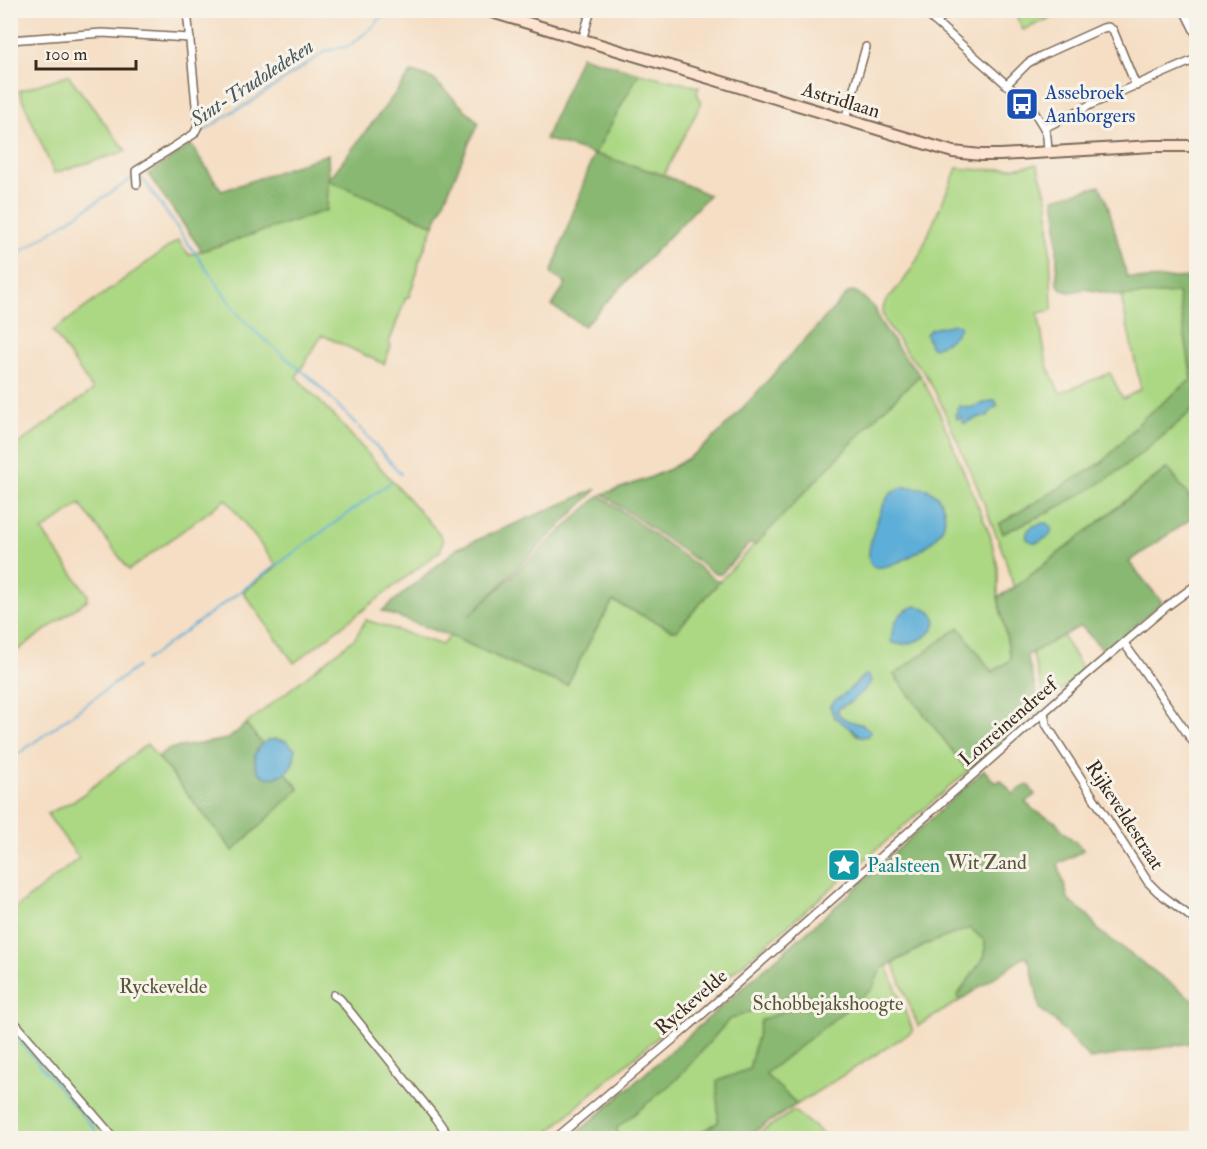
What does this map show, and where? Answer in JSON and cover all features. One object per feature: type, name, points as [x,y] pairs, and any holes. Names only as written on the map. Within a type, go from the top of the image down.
[{"type":"main road","name":"Astridlaan","points":[[485,10],[953,152],[993,155],[1131,147],[1197,146]]},
{"type":"street","points":[[137,184],[136,171],[194,134],[198,126],[187,10]]},
{"type":"street","points":[[582,39],[591,10]]},
{"type":"street","points":[[922,10],[1030,105],[1044,128],[1048,152]]},
{"type":"street","points":[[934,21],[956,10]]},
{"type":"street","points":[[1184,10],[1197,34]]},
{"type":"street","points":[[1006,85],[1028,63],[1108,27],[1113,30],[1136,86]]},
{"type":"street","points":[[10,40],[102,33],[190,38]]},
{"type":"street","points":[[845,120],[866,47]]},
{"type":"street","points":[[1044,128],[1090,105],[1197,59]]},
{"type":"street","name":"Lorreinendreef","points":[[844,888],[1124,643],[1166,607],[1197,585]]},
{"type":"street","points":[[1124,643],[1197,746]]},
{"type":"street","name":"Rijkeveldestraat","points":[[1044,712],[1046,724],[1148,882],[1197,921]]},
{"type":"street","name":"Ryckevelde","points":[[556,1138],[689,1026],[844,888]]},
{"type":"street","points":[[334,995],[340,999],[450,1138]]},
{"type":"street","points":[[10,1017],[114,1138]]},
{"type":"green space","points":[[1014,11],[1066,11],[1023,30]]},
{"type":"green space","points":[[581,56],[639,73],[595,154],[664,175],[709,195],[584,326],[552,306],[566,283],[551,274],[594,154],[545,139]]},
{"type":"green space","points":[[412,72],[433,79],[479,123],[434,225],[328,180],[327,210],[202,251],[148,174],[191,145],[222,191],[328,154],[329,179]]},
{"type":"green space","points":[[639,73],[699,87],[697,92],[701,104],[664,175],[594,154]]},
{"type":"green space","points":[[68,75],[126,151],[54,173],[19,91]]},
{"type":"green space","points":[[1037,164],[1047,198],[1049,216],[1052,310],[1038,313],[1047,365],[1060,393],[1110,373],[1123,399],[1141,389],[1121,296],[1178,293],[1192,379],[1145,417],[1103,462],[999,524],[1003,533],[1049,512],[1113,475],[1196,407],[1196,506],[1167,468],[1014,588],[1004,555],[977,486],[939,399],[924,372],[886,323],[882,312],[885,302],[905,279],[918,258],[957,168],[997,169]]},
{"type":"green space","points":[[328,180],[434,225],[419,262],[409,297],[406,297],[389,343],[391,346],[384,364],[322,335],[296,377],[439,533],[443,541],[440,551],[294,663],[243,592],[277,566],[226,499],[129,570],[80,504],[42,531],[88,595],[87,600],[11,655],[10,450],[93,390],[53,331],[178,240],[189,255],[327,210]]},
{"type":"green space","points":[[1100,186],[1108,205],[1127,277],[1144,279],[1196,277],[1196,407],[1146,450],[1101,483],[1060,506],[1003,533],[999,524],[1103,462],[1145,417],[1192,379],[1178,293],[1121,296],[1085,289],[1070,292],[1062,290],[1057,283],[1057,220],[1054,198]]},
{"type":"green space","points":[[853,291],[875,308],[880,322],[920,375],[881,412],[755,545],[750,543],[721,574],[714,573],[603,494],[662,472],[703,447],[733,419],[848,293]]},
{"type":"green space","name":"Ryckevelde","points":[[920,375],[936,405],[990,535],[998,568],[998,597],[1011,659],[992,673],[894,675],[968,771],[542,1138],[11,1138],[11,912],[79,858],[47,814],[77,799],[147,744],[233,851],[299,789],[246,724],[355,638],[366,620],[442,645],[450,636],[538,675],[567,685],[613,601],[672,630],[677,630],[719,582],[881,412]],"holes":[[[862,677],[860,693],[849,703],[840,706],[837,711],[847,720],[862,724],[858,736],[834,717],[830,706],[846,694]]]},
{"type":"green space","points":[[1168,468],[1196,506],[1196,515],[1129,562],[1162,602],[1105,652],[1081,626],[1027,655],[1040,708],[968,771],[894,675],[959,627],[992,672],[1011,660],[998,597],[1014,588]]},
{"type":"green space","points":[[597,489],[469,616],[600,495],[719,582],[677,630],[672,630],[613,601],[567,685],[538,675],[450,636],[382,611],[458,548]]},
{"type":"green space","points":[[1062,635],[1084,671],[1046,703],[1032,653]]},
{"type":"green space","points":[[246,724],[299,789],[233,851],[158,757],[169,749],[228,739]]},
{"type":"green space","name":"Wit Zand","points":[[984,770],[995,783],[1001,780],[1013,794],[1028,784],[1035,795],[1025,802],[1035,811],[1056,822],[1084,850],[1058,864],[1069,901],[1088,915],[1099,931],[1196,1002],[1196,1042],[1090,1059],[1055,1021],[1040,1009],[1031,966],[1026,956],[959,1001],[958,995],[985,956],[985,941],[970,928],[929,943],[881,969],[872,989],[765,1074],[797,1104],[744,1138],[691,1138],[718,1122],[717,1081],[749,1069],[761,1020],[800,1005],[801,991],[729,1020],[676,1080],[617,1128],[618,1138],[572,1138],[844,899]]},
{"type":"green space","name":"Schobbejakshoogte","points":[[844,899],[879,946],[913,1031],[744,1138],[572,1138]]},
{"type":"green space","points":[[970,928],[985,941],[985,956],[958,995],[959,1001],[918,1026],[893,963],[929,943]]},
{"type":"green space","points":[[794,1111],[828,1138],[751,1138],[789,1114]]},
{"type":"water","points":[[960,325],[960,328],[952,338],[934,348],[930,346],[926,334],[931,329]]},
{"type":"water","points":[[995,400],[998,406],[992,409],[988,416],[965,423],[961,417],[957,419],[955,414],[958,413],[957,408],[960,406],[969,408]]},
{"type":"water","points":[[903,487],[918,487],[933,492],[943,508],[943,526],[929,544],[906,559],[875,567],[870,563],[869,549],[878,519],[890,495]]},
{"type":"water","points":[[1047,523],[1052,528],[1050,535],[1036,542],[1027,539],[1029,529],[1035,525]]},
{"type":"water","points":[[917,606],[930,612],[935,619],[935,626],[921,639],[910,643],[891,642],[897,619],[905,611]]},
{"type":"water","points":[[865,675],[871,680],[868,686],[856,698],[837,711],[848,721],[862,725],[870,731],[869,736],[862,737],[834,717],[830,706]]},
{"type":"water","points":[[276,739],[286,741],[295,749],[294,760],[290,769],[284,773],[273,777],[265,776],[259,772],[255,764],[255,756],[258,748],[265,742]]},
{"type":"waterway","name":"Sint-Trudoledeken","points":[[147,170],[326,51],[349,46],[374,26],[381,17],[407,14]]},
{"type":"waterway","name":"Sint-Trudoledeken","points":[[10,259],[133,178]]},
{"type":"waterway","points":[[142,178],[238,314],[252,329],[314,381],[356,424]]},
{"type":"waterway","points":[[359,427],[401,474]]},
{"type":"waterway","points":[[146,660],[391,482]]},
{"type":"waterway","points":[[10,760],[137,667]]},
{"type":"waterway","points":[[10,1030],[96,1131]]},
{"type":"place","name":"Assebroek Aanborgers","points":[[1022,104]]},
{"type":"place","name":"Paalsteen","points":[[844,865]]}]
